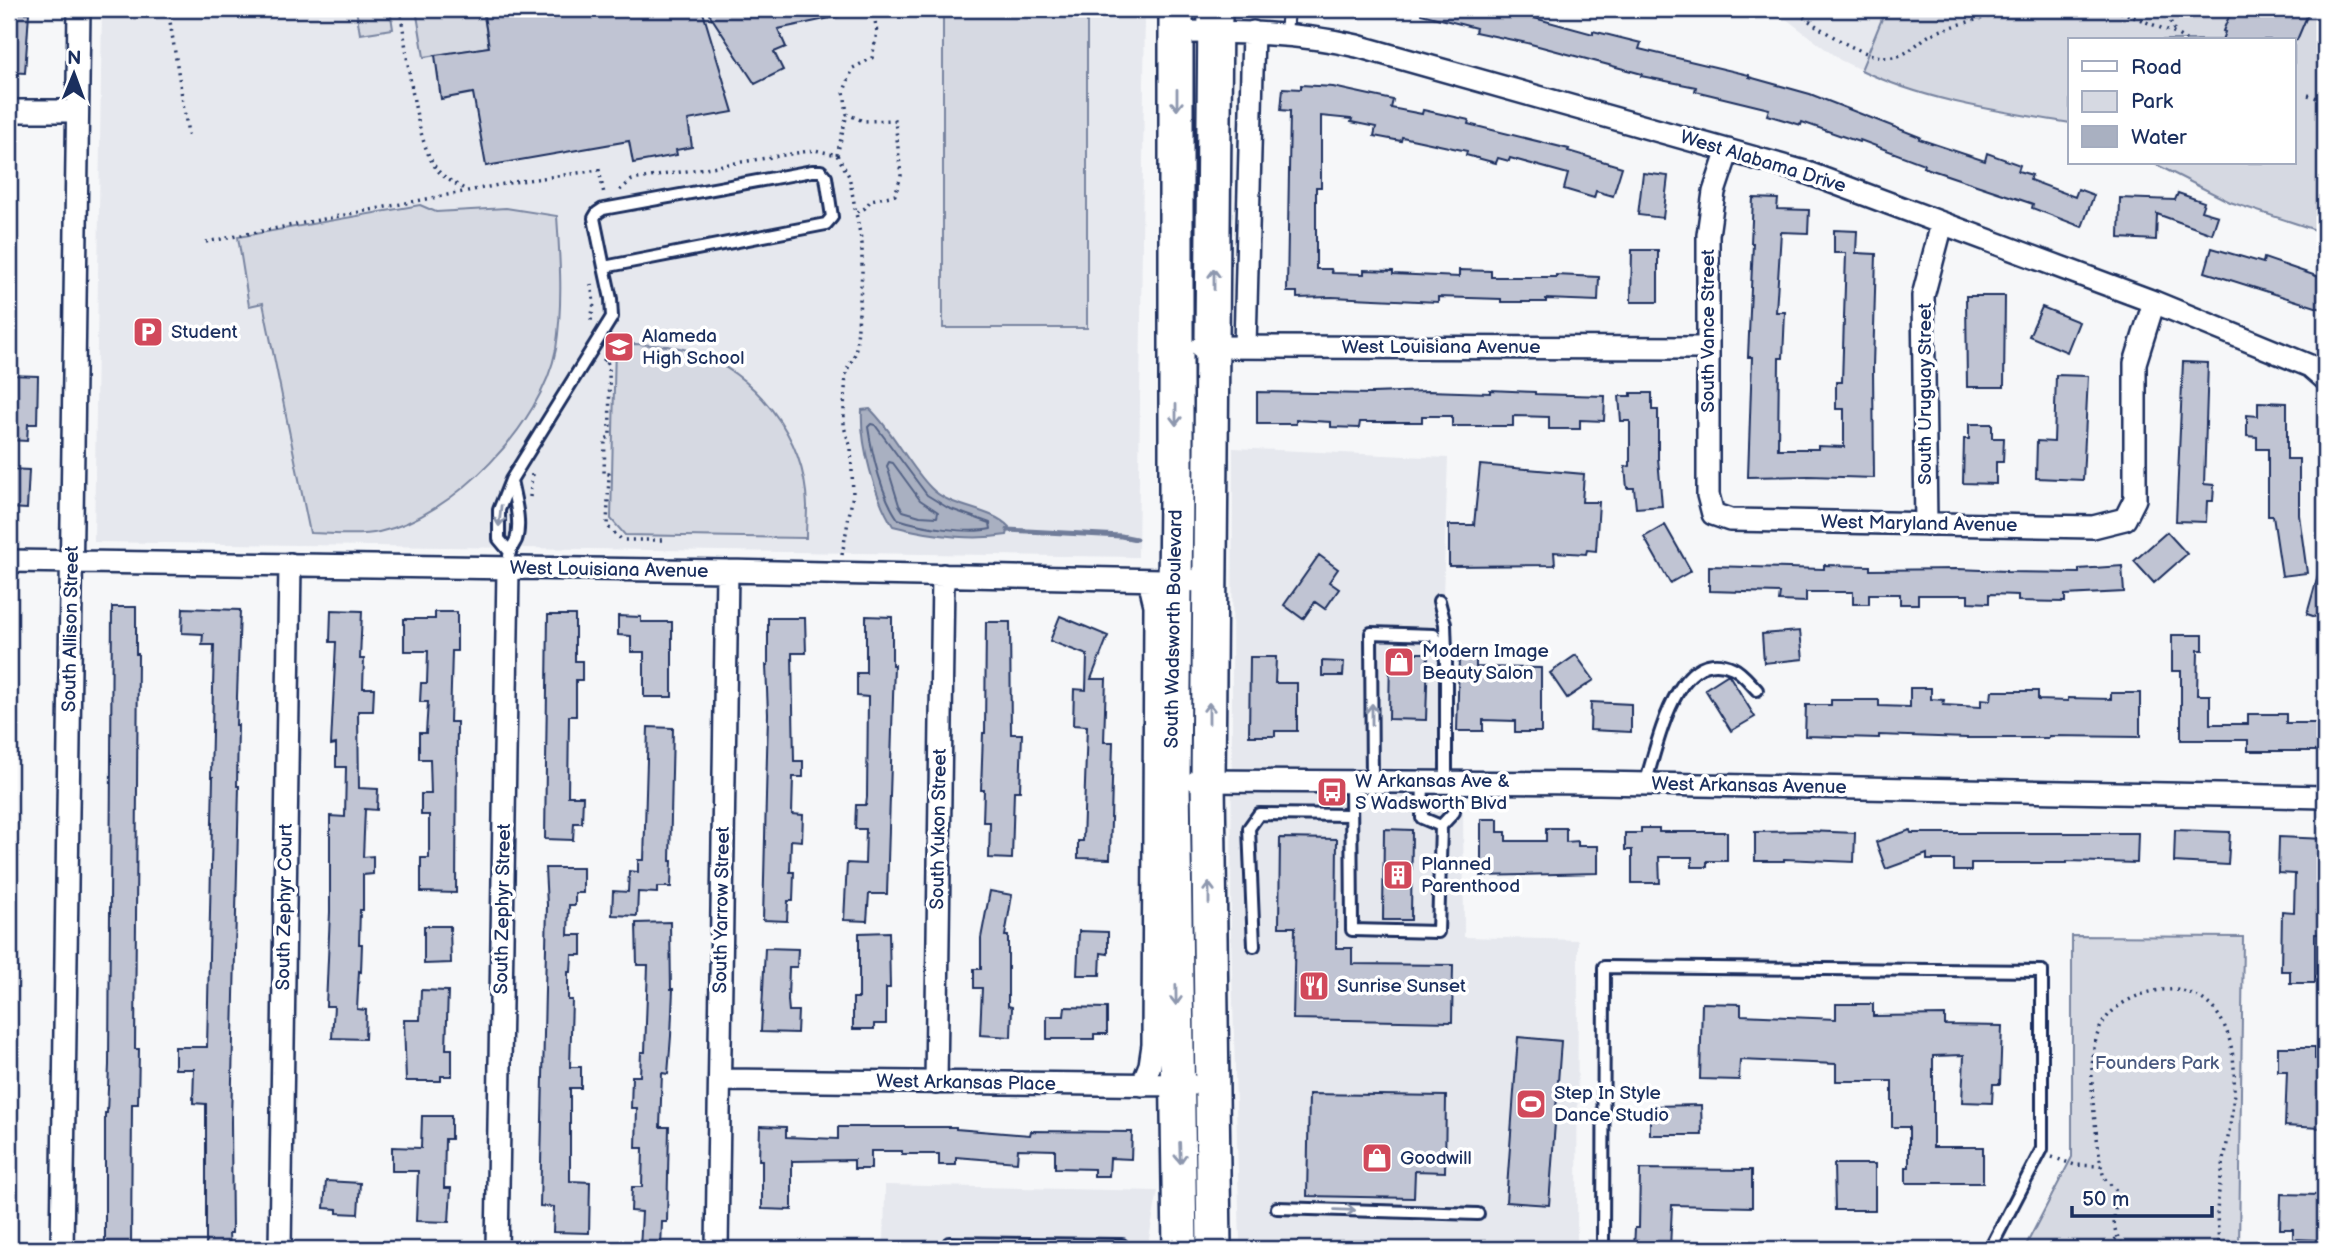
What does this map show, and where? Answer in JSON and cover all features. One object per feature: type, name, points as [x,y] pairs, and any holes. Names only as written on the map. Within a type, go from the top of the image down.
[{"type":"main road","name":"South Wadsworth Boulevard","points":[[1176,20],[1176,346],[1162,580],[1172,781],[1180,1249]]},
{"type":"main road","name":"South Wadsworth Boulevard","points":[[1214,1249],[1208,781],[1210,581],[1229,346],[1215,20]]},
{"type":"street","name":"South Allison Street","points":[[62,1249],[79,9]]},
{"type":"street","name":"West Alabama Drive","points":[[1176,20],[1215,20],[1253,32],[1286,34],[1357,46],[1805,172],[2154,302],[2310,366],[2325,379]]},
{"type":"street","name":"South Wadsworth Boulevard","points":[[1229,346],[1253,32]]},
{"type":"street","points":[[9,111],[77,111]]},
{"type":"street","name":"South Vance Street","points":[[1713,514],[1708,495],[1708,235],[1714,192],[1728,150]]},
{"type":"street","name":"South Uruguay Street","points":[[1926,524],[1923,296],[1942,224]]},
{"type":"street","name":"West Maryland Avenue","points":[[1713,514],[1730,520],[2093,527],[2125,519],[2135,499],[2135,363],[2154,302]]},
{"type":"street","name":"West Louisiana Avenue","points":[[1176,346],[1707,348]]},
{"type":"street","name":"West Louisiana Avenue","points":[[9,561],[290,565],[508,560],[727,571],[1210,581]]},
{"type":"street","name":"South Zephyr Street","points":[[497,1249],[508,560]]},
{"type":"street","name":"South Zephyr Court","points":[[280,1249],[290,565]]},
{"type":"street","name":"South Yarrow Street","points":[[717,1249],[727,571]]},
{"type":"street","name":"South Yukon Street","points":[[936,1083],[943,575]]},
{"type":"street","name":"South Wadsworth Boulevard","points":[[1142,1085],[1150,1065],[1153,1045],[1155,605],[1162,580]]},
{"type":"street","name":"West Arkansas Avenue","points":[[1172,781],[1645,784],[2325,797]]},
{"type":"street","name":"West Arkansas Place","points":[[720,1080],[1213,1085]]},
{"type":"lane","points":[[1286,34],[1287,9]]},
{"type":"lane","points":[[508,560],[499,539],[499,510],[511,480],[612,317],[611,299],[604,267],[594,218],[603,209],[812,171],[821,171],[826,177],[832,217],[826,224],[604,267]]},
{"type":"lane","points":[[508,560],[517,538],[517,511],[511,480]]},
{"type":"lane","points":[[1439,601],[1445,624],[1450,782],[1454,812],[1441,826],[1438,932],[1352,930],[1352,816],[1361,782],[1371,633],[1434,635],[1446,659]]},
{"type":"lane","points":[[1645,784],[1673,697],[1693,672],[1714,664],[1734,669],[1758,690]]},
{"type":"lane","points":[[1423,782],[1422,818],[1441,826]]},
{"type":"lane","points":[[1254,946],[1249,828],[1259,814],[1352,816]]},
{"type":"lane","points":[[1603,1249],[1604,967],[2042,971],[2041,1153],[1990,1249]]},
{"type":"lane","points":[[1277,1209],[1478,1214]]},
{"type":"lane","points":[[949,1249],[949,1243],[1062,1247],[1122,1245]]},
{"type":"path","points":[[168,9],[189,139]]},
{"type":"path","points":[[400,9],[420,131],[435,167],[449,180],[468,191]]},
{"type":"path","points":[[1792,9],[1839,39],[1868,54],[1883,57],[1897,57],[1934,33],[2016,9]]},
{"type":"path","points":[[2114,9],[2183,38]]},
{"type":"path","points":[[2165,9],[2176,34]]},
{"type":"path","points":[[2308,95],[2317,98],[2325,113]]},
{"type":"path","points":[[837,155],[847,114]]},
{"type":"path","points":[[206,242],[468,191],[599,170],[604,194]]},
{"type":"path","points":[[842,556],[853,494],[851,447],[844,427],[844,409],[846,372],[855,354],[857,340],[862,272],[862,244],[856,213]]},
{"type":"path","points":[[599,365],[606,359],[609,367],[610,437],[605,439],[604,474],[609,474],[607,526],[622,540],[666,540]]},
{"type":"path","points":[[530,502],[533,470]]},
{"type":"path","points":[[2126,1249],[2117,1238],[2112,1220],[2118,1192],[2104,1178],[2101,1166],[2093,1084],[2096,1037],[2102,1023],[2114,1009],[2153,990],[2176,989],[2197,997],[2215,1009],[2227,1033],[2234,1073],[2232,1107],[2217,1212],[2219,1249]]},
{"type":"path","points":[[2041,1153],[2075,1165],[2101,1166]]},
{"type":"path","points":[[2104,1249],[2117,1238]]},
{"type":"shaded area","name":"Alameda High School","points":[[102,9],[1145,9],[1138,557],[94,542]]},
{"type":"shaded area","points":[[1773,9],[1886,9],[1861,70],[1840,60]]},
{"type":"shaded area","points":[[1233,448],[1448,458],[1437,762],[1463,799],[1464,937],[1578,940],[1577,1249],[1352,1249],[1352,1245],[1240,1243],[1231,933]]},
{"type":"shaded area","points":[[885,1185],[1158,1191],[1147,1249],[884,1249]]},
{"type":"green space","points":[[356,9],[390,9],[393,29],[360,34]]},
{"type":"green space","points":[[416,9],[483,9],[489,47],[424,57]]},
{"type":"green space","points":[[943,9],[1087,9],[1087,328],[943,328]]},
{"type":"green space","points":[[1886,9],[2325,9],[2325,233],[2230,202],[2155,164],[2296,164],[2296,38],[2068,38],[2068,123],[1937,97],[1885,81],[1861,70]]},
{"type":"green space","points":[[420,205],[436,212],[506,208],[557,216],[560,316],[556,349],[547,378],[533,407],[514,436],[464,487],[436,507],[408,523],[379,532],[354,535],[310,533],[263,303],[249,306],[238,237]]},
{"type":"green space","points":[[615,345],[677,348],[714,361],[735,374],[772,410],[797,455],[804,480],[807,506],[806,538],[625,535],[611,519]]},
{"type":"green space","name":"Founders Park","points":[[2072,936],[2243,937],[2239,1249],[2024,1249],[2072,1157]]},
{"type":"water","points":[[870,409],[931,488],[949,500],[1001,520],[1009,527],[1007,535],[950,536],[893,526],[880,501],[863,439],[862,410]]},
{"type":"building","points":[[483,9],[702,9],[733,112],[688,120],[692,147],[676,150],[677,155],[633,163],[629,141],[486,166],[473,93],[441,99],[435,55],[489,47]]},
{"type":"building","points":[[706,9],[839,9],[840,16],[778,29],[786,47],[774,52],[783,70],[755,84]]},
{"type":"building","points":[[1421,9],[1493,9],[1641,43],[1639,49],[1749,75],[1810,94],[1920,137],[1919,139],[1985,161],[1987,153],[2020,165],[2018,171],[2032,175],[2030,180],[2075,197],[2078,189],[2094,195],[2082,227],[2032,208],[2033,204],[1923,167],[1924,164],[1860,140],[1859,142],[1802,122],[1801,125],[1767,115],[1769,109],[1695,91],[1696,87],[1641,76],[1642,74],[1527,43],[1475,32],[1476,28],[1421,14]]},
{"type":"building","points":[[2232,9],[2310,9],[2297,40],[2223,38]]},
{"type":"building","points":[[9,13],[29,13],[25,73],[9,72]]},
{"type":"building","points":[[1301,85],[1333,87],[1393,100],[1391,108],[1422,114],[1423,110],[1469,120],[1468,124],[1569,149],[1568,151],[1622,167],[1613,196],[1596,191],[1594,198],[1564,189],[1568,174],[1510,158],[1509,161],[1498,158],[1496,163],[1466,155],[1467,151],[1402,137],[1401,141],[1374,136],[1376,127],[1351,122],[1352,119],[1321,116],[1321,187],[1316,187],[1316,269],[1331,269],[1332,273],[1364,274],[1364,270],[1459,277],[1459,270],[1491,271],[1491,277],[1599,277],[1598,301],[1546,299],[1546,302],[1501,302],[1501,299],[1438,297],[1438,302],[1297,298],[1297,292],[1287,292],[1290,111],[1281,110],[1283,88],[1301,89]]},
{"type":"building","points":[[1643,173],[1668,176],[1663,218],[1638,215]]},
{"type":"building","points":[[2178,193],[2204,202],[2201,211],[2218,216],[2212,234],[2157,214],[2156,240],[2119,238],[2120,198],[2175,200]]},
{"type":"building","points":[[1753,198],[1778,199],[1777,209],[1809,210],[1808,233],[1781,232],[1776,312],[1785,312],[1783,358],[1779,358],[1778,449],[1844,447],[1844,409],[1836,409],[1836,382],[1842,382],[1846,253],[1834,253],[1834,230],[1857,231],[1856,253],[1876,254],[1874,478],[1748,477],[1752,357],[1748,357]]},
{"type":"building","points":[[2212,248],[2263,263],[2264,258],[2325,279],[2325,310],[2205,272]]},
{"type":"building","points":[[1632,250],[1658,250],[1658,302],[1631,302]]},
{"type":"building","points":[[1966,296],[2005,296],[2004,387],[1967,387]]},
{"type":"building","points":[[2042,307],[2079,322],[2067,352],[2029,336]]},
{"type":"building","points":[[2183,362],[2208,363],[2204,484],[2214,485],[2213,501],[2207,501],[2206,522],[2176,521]]},
{"type":"building","points":[[9,375],[38,376],[37,424],[28,424],[27,441],[9,440]]},
{"type":"building","points":[[2056,375],[2088,376],[2083,480],[2036,478],[2037,441],[2054,442]]},
{"type":"building","points":[[1490,390],[1605,396],[1604,421],[1580,420],[1580,429],[1549,429],[1549,417],[1513,416],[1513,426],[1452,426],[1452,416],[1422,416],[1422,422],[1360,422],[1359,428],[1331,427],[1331,422],[1296,420],[1296,424],[1257,424],[1257,392],[1490,393]]},
{"type":"building","points":[[1631,393],[1652,393],[1652,410],[1658,410],[1662,506],[1636,508],[1634,488],[1627,488],[1625,467],[1630,466],[1630,421],[1621,421],[1619,396],[1631,396]]},
{"type":"building","points":[[2258,402],[2287,403],[2287,459],[2299,459],[2299,515],[2307,573],[2282,576],[2273,516],[2268,516],[2268,449],[2257,449],[2257,437],[2247,436],[2247,415],[2258,416]]},
{"type":"building","points":[[1969,424],[1992,424],[1992,438],[2004,438],[2003,462],[1996,462],[1996,484],[1963,483],[1964,439],[1969,439]]},
{"type":"building","points":[[1480,465],[1584,474],[1582,502],[1599,502],[1596,551],[1587,550],[1586,554],[1554,552],[1555,565],[1449,566],[1449,525],[1474,525]]},
{"type":"building","points":[[9,469],[29,470],[27,509],[9,508]]},
{"type":"building","points":[[1665,525],[1691,571],[1670,583],[1644,537]]},
{"type":"building","points":[[2167,532],[2187,554],[2154,583],[2134,561]]},
{"type":"building","points":[[1319,555],[1338,569],[1329,582],[1339,589],[1325,609],[1315,602],[1303,619],[1284,605]]},
{"type":"building","points":[[2321,564],[2325,564],[2325,620],[2307,614]]},
{"type":"building","points":[[1824,565],[1870,566],[1870,570],[1957,569],[2079,573],[2079,569],[2122,566],[2124,592],[2065,595],[2065,602],[2018,601],[2018,595],[1989,594],[1989,603],[1968,602],[1968,595],[1918,595],[1918,604],[1900,604],[1900,594],[1869,594],[1869,604],[1853,604],[1853,592],[1806,592],[1806,602],[1779,601],[1780,593],[1709,591],[1709,566],[1824,569]]},
{"type":"building","points":[[112,607],[136,607],[138,654],[135,1049],[139,1049],[138,1104],[132,1104],[131,1249],[105,1249]]},
{"type":"building","points":[[183,608],[240,610],[236,725],[239,786],[230,1249],[206,1249],[206,1104],[193,1103],[194,1069],[175,1069],[175,1047],[207,1047],[213,777],[214,645],[202,645],[203,634],[182,633]]},
{"type":"building","points":[[331,610],[362,611],[360,659],[364,659],[363,688],[374,688],[373,711],[358,711],[359,788],[378,789],[377,810],[365,809],[363,857],[373,856],[373,874],[363,875],[359,944],[362,944],[361,972],[359,971],[357,1009],[366,1010],[365,1039],[332,1038],[334,1006],[326,1006],[330,816],[345,817],[346,767],[336,767],[336,744],[331,745],[336,642],[330,642]]},
{"type":"building","points":[[435,612],[457,612],[457,651],[452,651],[450,722],[457,722],[456,893],[421,892],[421,858],[429,858],[429,815],[421,815],[421,794],[431,794],[430,759],[419,759],[419,733],[426,733],[428,702],[420,702],[421,683],[427,683],[428,651],[404,651],[404,619],[435,619]]},
{"type":"building","points":[[548,615],[575,615],[575,661],[582,661],[582,680],[576,680],[576,716],[569,716],[568,796],[583,796],[582,823],[574,823],[573,840],[545,839]]},
{"type":"building","points":[[618,616],[641,617],[641,622],[672,622],[672,697],[644,697],[644,652],[631,652],[631,636],[618,635]]},
{"type":"building","points":[[866,616],[892,617],[894,665],[887,894],[869,894],[867,921],[844,920],[847,863],[865,864],[866,829],[855,829],[856,805],[866,805],[867,797],[868,697],[857,696],[857,673],[866,673]]},
{"type":"building","points":[[1060,616],[1108,636],[1091,679],[1106,679],[1104,742],[1113,742],[1110,859],[1078,858],[1078,841],[1083,841],[1087,726],[1073,725],[1074,689],[1086,690],[1087,655],[1050,641]]},
{"type":"building","points":[[768,618],[805,618],[806,653],[792,653],[794,761],[803,761],[803,777],[793,777],[792,814],[803,815],[802,841],[791,840],[793,901],[788,901],[787,921],[763,920]]},
{"type":"building","points":[[986,622],[1010,622],[1011,734],[1022,734],[1020,791],[1014,791],[1012,859],[989,858],[990,822],[983,822],[984,790],[981,790],[985,733]]},
{"type":"building","points":[[1800,631],[1803,659],[1764,663],[1762,634]]},
{"type":"building","points":[[2172,635],[2203,635],[2203,650],[2198,650],[2197,695],[2210,695],[2210,724],[2248,724],[2248,714],[2286,714],[2286,723],[2325,723],[2325,751],[2248,751],[2248,740],[2181,740],[2181,671],[2172,671]]},
{"type":"building","points":[[1390,653],[1428,653],[1426,720],[1389,719]]},
{"type":"building","points":[[1576,655],[1594,680],[1567,698],[1550,673]]},
{"type":"building","points":[[1250,657],[1276,657],[1275,683],[1297,683],[1297,731],[1275,731],[1275,736],[1249,736]]},
{"type":"building","points":[[1459,658],[1476,659],[1476,667],[1541,668],[1541,732],[1515,732],[1515,721],[1483,720],[1483,731],[1457,731]]},
{"type":"building","points":[[1322,661],[1344,662],[1343,676],[1322,676]]},
{"type":"building","points":[[1727,675],[1755,717],[1731,731],[1705,689]]},
{"type":"building","points":[[1910,688],[1931,688],[1931,699],[1944,700],[1943,705],[1981,707],[1981,699],[1991,700],[1992,691],[2038,691],[2038,700],[2068,701],[2068,698],[2111,699],[2111,693],[2140,693],[2140,737],[1805,736],[1806,705],[1831,705],[1831,700],[1879,700],[1879,706],[1910,707]]},
{"type":"building","points":[[1591,702],[1631,704],[1631,732],[1590,730]]},
{"type":"building","points":[[648,727],[673,728],[671,887],[657,887],[657,893],[638,892],[637,916],[612,915],[613,891],[628,892],[629,871],[638,872],[638,860],[644,860]]},
{"type":"building","points":[[1481,819],[1498,819],[1498,832],[1506,832],[1506,841],[1546,841],[1546,828],[1566,828],[1566,842],[1578,841],[1578,846],[1598,846],[1598,873],[1481,876]]},
{"type":"building","points":[[1641,828],[1659,828],[1659,832],[1727,832],[1727,861],[1707,861],[1707,867],[1692,867],[1692,857],[1659,857],[1660,883],[1632,883],[1632,850],[1625,850],[1625,833],[1641,833]]},
{"type":"building","name":"Planned Parenthood","points":[[1384,829],[1412,830],[1411,920],[1383,920]]},
{"type":"building","points":[[1910,830],[1911,833],[2138,833],[2137,863],[1971,863],[1971,871],[1954,871],[1954,860],[1927,860],[1927,854],[1886,869],[1876,842]]},
{"type":"building","points":[[2175,830],[2230,832],[2228,865],[2174,862]]},
{"type":"building","points":[[1755,832],[1855,833],[1854,862],[1784,859],[1755,861]]},
{"type":"building","points":[[2279,837],[2325,839],[2320,934],[2315,934],[2315,983],[2290,983],[2290,971],[2281,971],[2282,911],[2294,912],[2295,874],[2278,873]]},
{"type":"building","points":[[1280,838],[1337,839],[1336,948],[1352,948],[1352,964],[1453,965],[1452,1022],[1293,1019],[1295,927],[1279,927]]},
{"type":"building","points":[[545,868],[583,868],[583,893],[575,893],[575,905],[569,905],[568,935],[582,935],[582,955],[572,955],[571,972],[568,972],[568,1000],[572,1000],[570,1067],[581,1067],[581,1088],[570,1088],[570,1181],[590,1182],[589,1233],[553,1232],[554,1207],[540,1206],[547,905]]},
{"type":"building","points":[[990,891],[1012,895],[1005,936],[1008,936],[1011,1037],[980,1035],[982,988],[974,988],[974,969],[981,969],[981,938]]},
{"type":"building","points":[[670,922],[673,989],[671,1036],[668,1074],[662,1073],[660,1127],[669,1127],[667,1222],[662,1222],[661,1249],[640,1249],[642,1212],[631,1211],[632,1187],[642,1187],[643,1148],[636,1148],[637,1108],[631,1108],[632,1076],[640,1076],[641,1052],[645,1052],[648,965],[637,965],[636,923]]},
{"type":"building","points":[[424,926],[450,926],[451,963],[424,964]]},
{"type":"building","points":[[1079,931],[1108,932],[1108,954],[1101,953],[1100,975],[1077,975]]},
{"type":"building","points":[[889,932],[890,988],[886,988],[886,1024],[874,1024],[874,1029],[853,1029],[853,998],[859,998],[859,933]]},
{"type":"building","points":[[765,948],[798,949],[797,967],[789,967],[788,1000],[789,1011],[798,1011],[797,1033],[761,1032]]},
{"type":"building","points":[[421,990],[448,991],[446,1049],[452,1049],[452,1076],[441,1076],[441,1081],[406,1081],[404,1020],[420,1020]]},
{"type":"building","points":[[1702,1003],[1741,1004],[1741,1015],[1836,1019],[1836,1004],[1873,1004],[1873,1016],[1945,1015],[1945,1025],[2002,1026],[2000,1084],[1993,1084],[1992,1103],[1962,1102],[1964,1055],[1933,1056],[1933,1147],[1983,1147],[1983,1183],[1906,1183],[1906,1167],[1909,1167],[1909,1127],[1892,1127],[1892,1081],[1836,1081],[1836,1064],[1740,1060],[1739,1080],[1700,1079]]},
{"type":"building","points":[[1065,1007],[1107,1008],[1107,1034],[1094,1034],[1094,1039],[1047,1039],[1047,1016],[1064,1016]]},
{"type":"building","points":[[1518,1037],[1561,1041],[1549,1205],[1506,1202]]},
{"type":"building","points":[[2278,1047],[2315,1047],[2315,1059],[2320,1059],[2320,1128],[2285,1126],[2287,1071],[2278,1071]]},
{"type":"building","name":"Goodwill","points":[[1309,1094],[1446,1096],[1445,1172],[1415,1171],[1414,1198],[1307,1196]]},
{"type":"building","points":[[1701,1105],[1702,1135],[1650,1135],[1650,1106]]},
{"type":"building","points":[[422,1116],[451,1116],[451,1139],[445,1139],[444,1188],[451,1188],[449,1222],[416,1221],[418,1171],[392,1171],[392,1147],[421,1148]]},
{"type":"building","points":[[760,1126],[786,1127],[786,1137],[838,1139],[838,1127],[956,1127],[1030,1135],[1031,1131],[1132,1132],[1131,1159],[1110,1158],[1109,1176],[1094,1176],[1094,1169],[1055,1168],[1055,1150],[1018,1149],[1017,1162],[956,1157],[956,1165],[939,1165],[939,1154],[871,1151],[871,1169],[854,1169],[854,1160],[792,1161],[792,1210],[762,1209]]},
{"type":"building","points":[[1834,1164],[1875,1164],[1875,1210],[1835,1210]]},
{"type":"building","points":[[1640,1169],[1752,1170],[1752,1207],[1672,1205],[1670,1249],[1634,1249],[1635,1228],[1639,1228]]},
{"type":"building","points":[[326,1181],[360,1183],[358,1214],[337,1213],[337,1209],[324,1208]]},
{"type":"building","points":[[2281,1194],[2320,1195],[2318,1240],[2293,1239],[2293,1229],[2280,1229]]},
{"type":"waterway","points":[[1008,530],[1136,539]]},
{"type":"place","name":"Student","points":[[148,332]]},
{"type":"place","name":"Alameda High School","points":[[619,347]]},
{"type":"place","name":"Modern Image Beauty Salon","points":[[1399,662]]},
{"type":"place","name":"W Arkansas Ave & S Wadsworth Blvd","points":[[1332,792]]},
{"type":"place","name":"Planned Parenthood","points":[[1398,875]]},
{"type":"place","name":"Sunrise Sunset","points":[[1314,986]]},
{"type":"place","name":"Step In Style Dance Studio","points":[[1531,1104]]},
{"type":"place","name":"Goodwill","points":[[1377,1158]]}]
